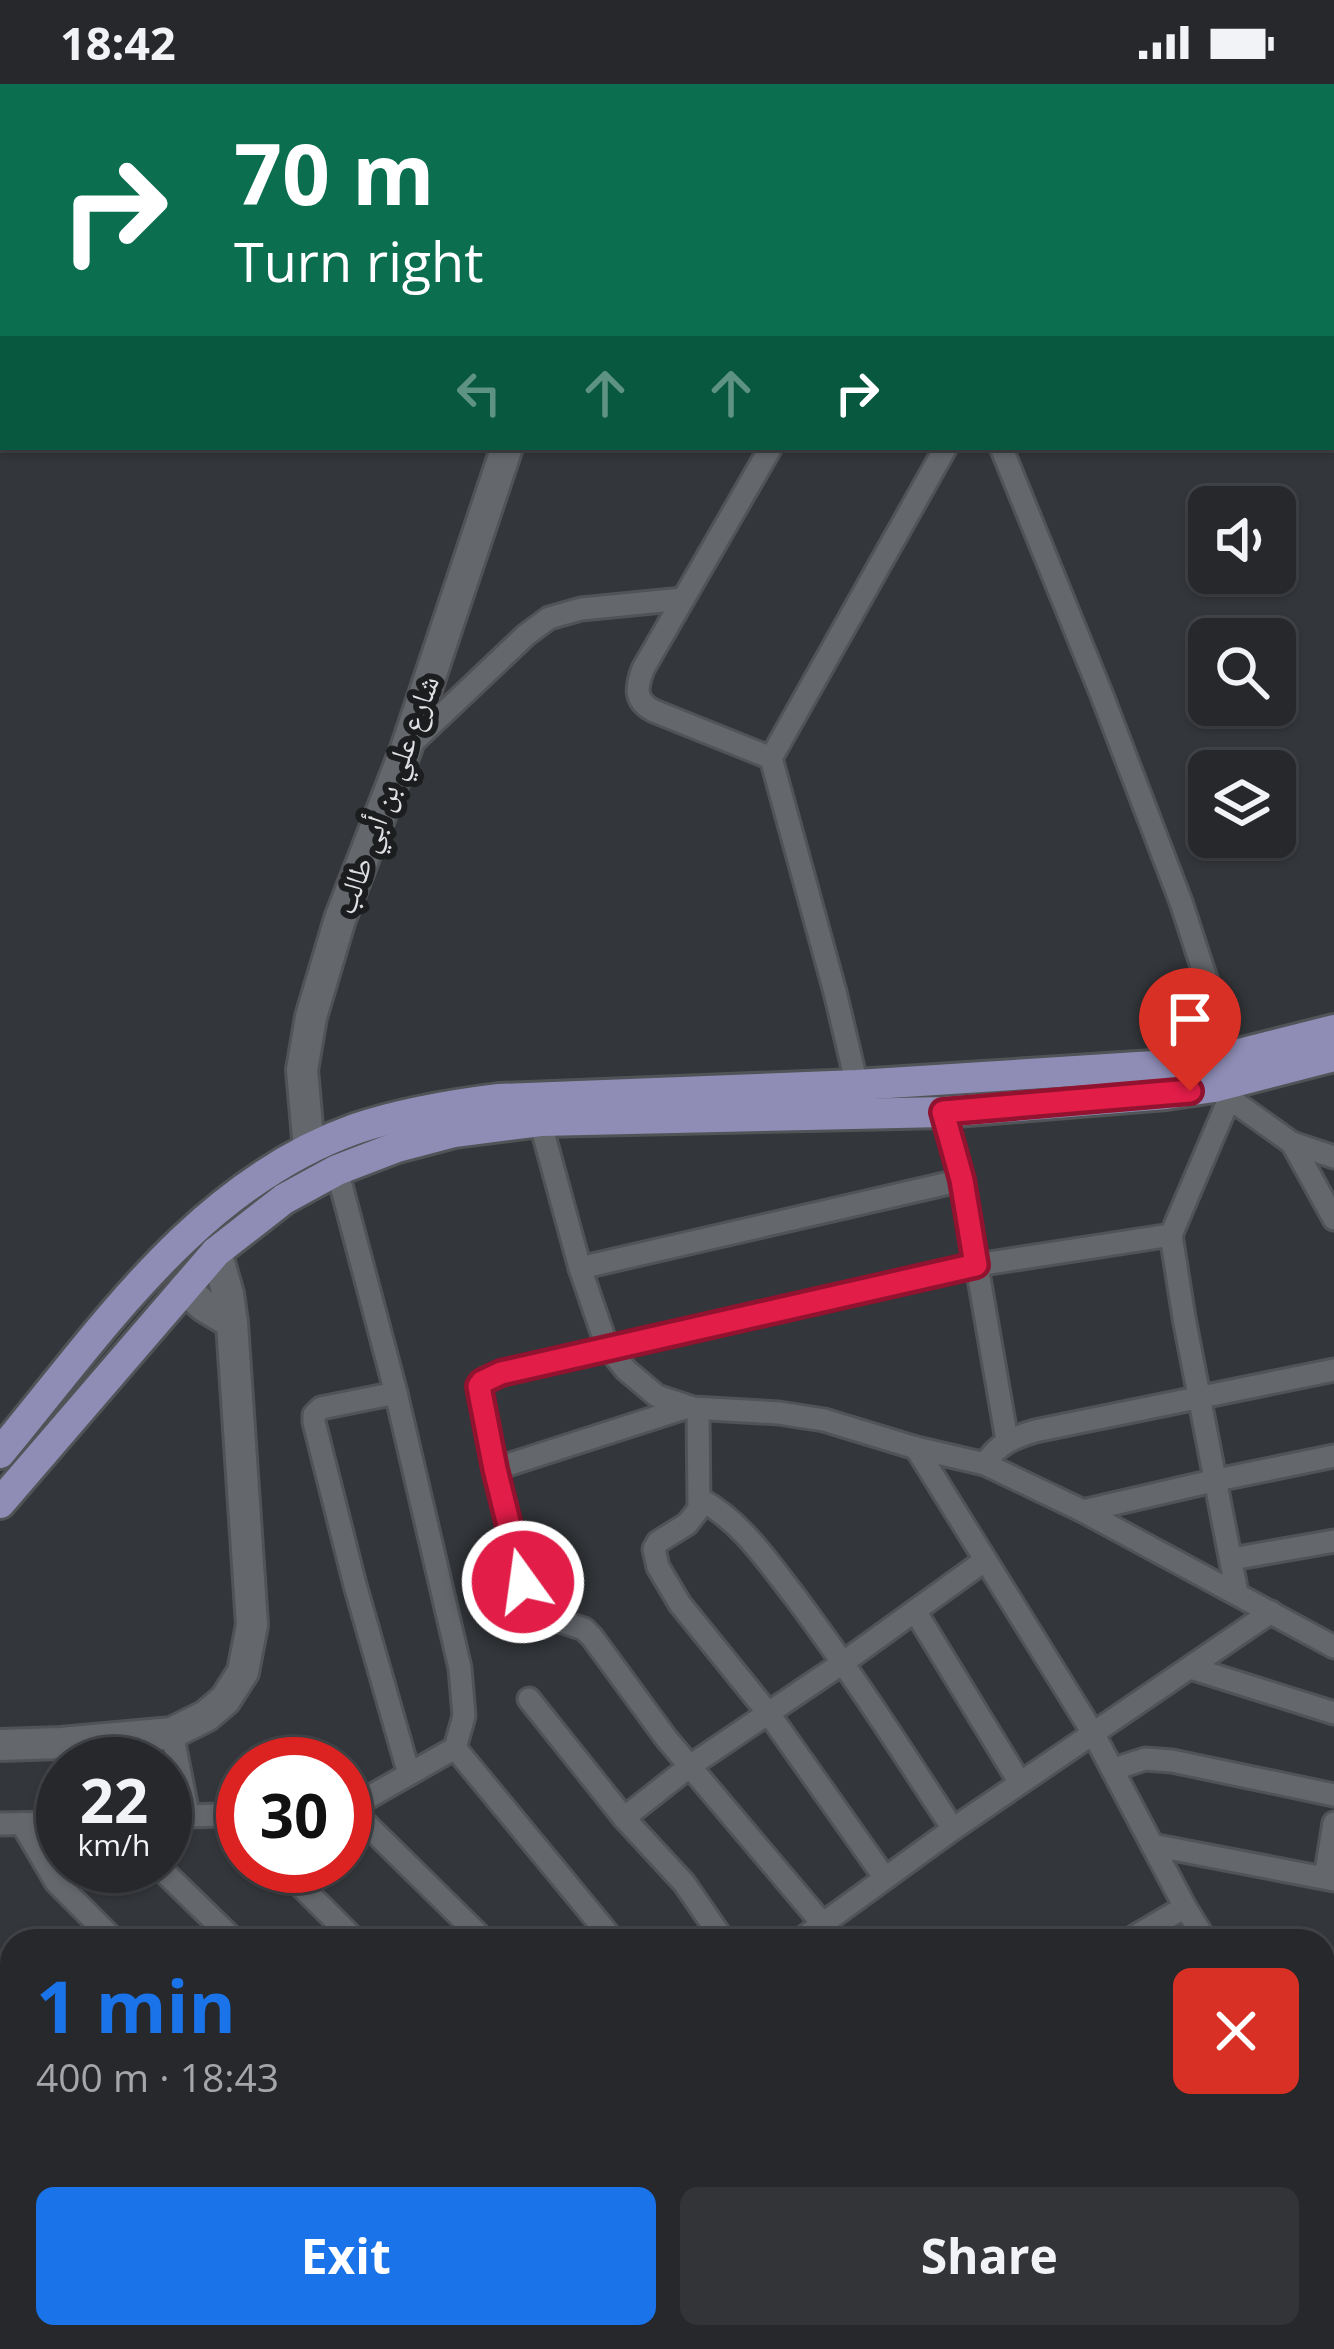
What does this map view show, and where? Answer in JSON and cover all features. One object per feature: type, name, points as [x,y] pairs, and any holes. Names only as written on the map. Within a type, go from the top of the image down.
[{"type":"main road","points":[[0,1453],[189,1232],[233,1195],[309,1149],[354,1130],[403,1115],[499,1099],[1169,1065],[1231,1056],[1334,1030]]},
{"type":"main road","points":[[1,1499],[217,1252],[284,1199],[337,1170],[397,1147],[454,1132],[540,1121],[943,1112],[1221,1093],[1334,1055]]},
{"type":"street","name":"شارع علي بن أبي طالب","points":[[309,1149],[302,1070],[310,1017],[506,450]]},
{"type":"street","points":[[769,450],[638,684],[640,703],[771,758]]},
{"type":"street","points":[[856,1084],[771,758],[944,450]]},
{"type":"street","points":[[1002,450],[1181,902],[1231,1056]]},
{"type":"street","points":[[406,748],[549,618],[581,609],[683,599]]},
{"type":"street","points":[[1237,1593],[1171,1235],[1221,1093],[1292,1144],[1334,1157]]},
{"type":"street","points":[[943,1112],[962,1180],[1007,1440]]},
{"type":"street","points":[[540,1121],[580,1268],[610,1350],[657,1396],[693,1408],[824,1420],[985,1464],[1083,1511],[1334,1647]]},
{"type":"street","points":[[1292,1144],[1334,1219]]},
{"type":"street","points":[[337,1170],[460,1668],[464,1716],[455,1748],[372,1794]]},
{"type":"street","points":[[580,1268],[962,1180]]},
{"type":"street","points":[[822,1923],[649,1716],[592,1637],[584,1629],[554,1619],[528,1598],[479,1386],[501,1373],[976,1265],[1171,1235]]},
{"type":"street","points":[[0,1745],[172,1733],[225,1700],[243,1672],[252,1625],[232,1323],[217,1252]]},
{"type":"street","points":[[184,1288],[232,1323]]},
{"type":"street","points":[[985,1464],[1007,1440],[1035,1431],[1334,1370]]},
{"type":"street","points":[[395,1393],[321,1408],[314,1422],[409,1774]]},
{"type":"street","points":[[495,1469],[693,1408]]},
{"type":"street","points":[[693,1408],[699,1509],[658,1542],[654,1549],[658,1568],[885,1878]]},
{"type":"street","points":[[916,1448],[1114,1768],[1199,1929]]},
{"type":"street","points":[[1083,1511],[1334,1456]]},
{"type":"street","points":[[700,1499],[734,1521],[844,1662],[953,1829]]},
{"type":"street","points":[[1232,1559],[1334,1540]]},
{"type":"street","points":[[624,1818],[690,1766],[984,1561]]},
{"type":"street","points":[[915,1611],[1020,1783]]},
{"type":"street","points":[[815,1929],[1271,1612]]},
{"type":"street","points":[[1191,1668],[1334,1713]]},
{"type":"street","points":[[529,1699],[624,1818],[684,1883],[716,1929]]},
{"type":"street","points":[[172,1733],[172,1737]]},
{"type":"street","points":[[455,1748],[604,1929]]},
{"type":"street","points":[[1114,1768],[1145,1759],[1172,1761],[1334,1795]]},
{"type":"street","points":[[1152,1845],[1329,1879],[1334,1823]]},
{"type":"street","points":[[11,1824],[56,1882],[103,1929]]},
{"type":"street","points":[[372,1833],[470,1929]]},
{"type":"street","points":[[186,1893],[223,1929]]},
{"type":"street","points":[[308,1893],[344,1929]]},
{"type":"street","points":[[1147,1929],[1185,1907]]},
{"type":"route","points":[[523,1582],[479,1386],[487,1378],[976,1265],[962,1180],[943,1112],[1190,1091]]}]
